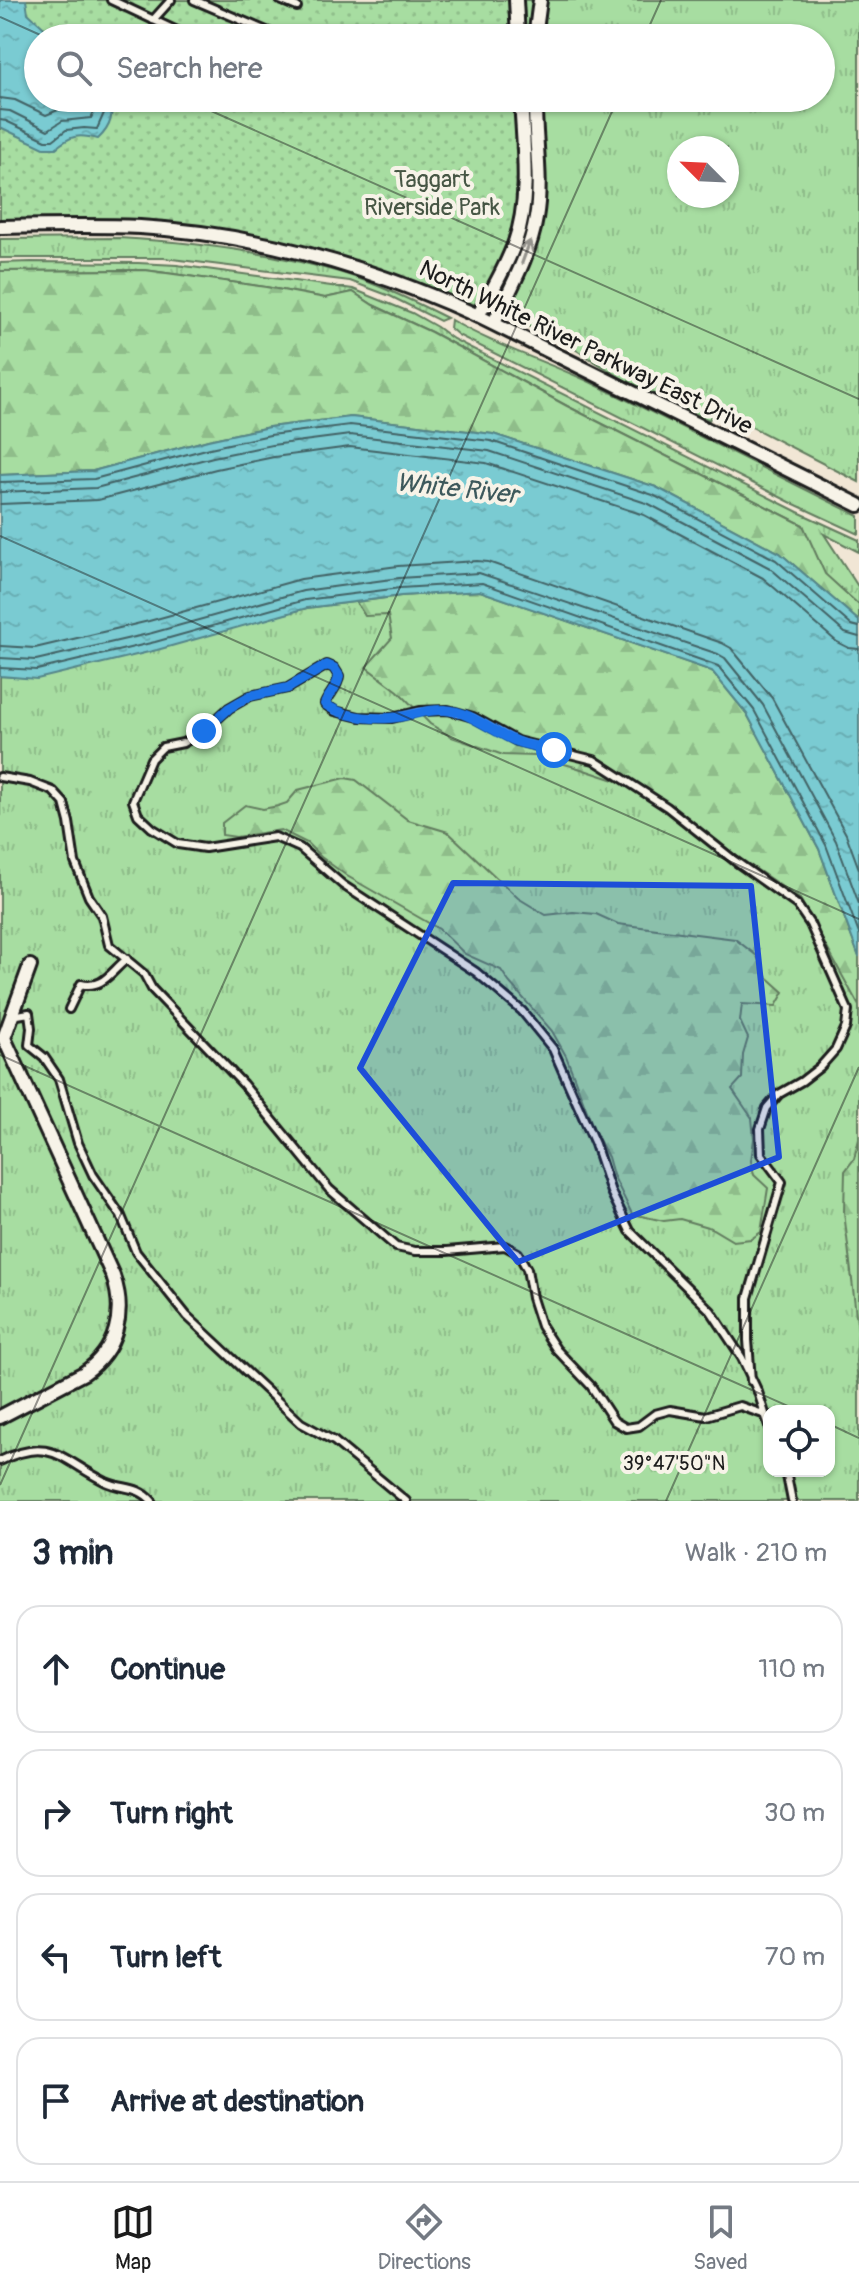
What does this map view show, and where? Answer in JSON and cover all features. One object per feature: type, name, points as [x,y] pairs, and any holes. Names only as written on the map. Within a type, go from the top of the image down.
[{"type":"street","points":[[516,0],[517,24]]},
{"type":"street","points":[[537,24],[540,0]]},
{"type":"street","points":[[478,316],[513,249],[521,221],[524,184],[521,112]]},
{"type":"street","points":[[494,323],[523,261],[536,218],[535,112]]},
{"type":"street","name":"North White River Parkway East Drive","points":[[0,227],[141,227],[243,240],[311,254],[371,272],[436,296],[494,323],[859,505]]},
{"type":"street","points":[[0,1417],[93,1366],[109,1347],[120,1306],[113,1276],[2,1034],[30,966]]},
{"type":"lane","points":[[111,0],[162,24]]},
{"type":"lane","points":[[153,20],[171,0]]},
{"type":"lane","points":[[194,0],[250,24]]},
{"type":"lane","points":[[280,0],[297,7]]},
{"type":"lane","points":[[751,1381],[748,1298],[782,1182],[761,1154],[760,1129],[767,1108],[779,1094],[820,1067],[836,1049],[846,1027],[848,1010],[810,924],[797,905],[667,807],[594,760],[517,741],[473,717],[448,710],[420,711],[392,718],[359,717],[335,711],[325,704],[338,684],[339,676],[334,668],[327,665],[288,688],[250,696],[229,708],[204,731],[183,743],[163,747],[151,759],[133,801],[138,815],[152,828],[178,844],[205,848],[275,837],[300,848],[343,885],[476,972],[522,1011],[553,1049],[630,1231],[711,1311],[742,1358],[751,1381],[758,1392],[763,1414]]},
{"type":"lane","points":[[0,777],[30,782],[53,791],[64,803],[75,862],[89,897],[102,916],[109,945],[144,974],[152,989],[243,1084],[329,1189],[396,1247],[415,1251],[447,1251],[505,1246],[518,1253],[527,1269],[541,1326],[556,1349],[591,1386],[614,1421],[626,1428],[639,1426],[655,1414],[670,1410],[706,1416],[740,1406],[763,1414]]},
{"type":"lane","points":[[69,1009],[81,984],[90,987],[105,981],[127,959]]},
{"type":"lane","points":[[12,1016],[29,1013],[29,1045],[44,1057],[59,1079],[78,1143],[93,1175],[121,1216],[136,1252],[187,1316],[301,1423],[334,1441],[406,1501]]},
{"type":"lane","points":[[0,1461],[23,1451],[42,1449],[71,1460],[107,1482],[144,1492],[152,1501]]},
{"type":"lane","points":[[787,1477],[792,1501]]},
{"type":"highlighted area","points":[[453,883],[751,886],[779,1157],[518,1262],[360,1068]]},
{"type":"green space","name":"Taggart Riverside Park","points":[[0,0],[544,0],[542,24],[24,24],[24,112],[536,112],[529,212],[483,307],[243,240],[106,226],[0,225]]},
{"type":"green space","points":[[545,0],[859,0],[859,482],[715,408],[709,420],[631,384],[573,348],[521,323],[512,303],[513,293],[534,241],[539,112],[835,112],[835,24],[541,24]]},
{"type":"green space","points":[[119,238],[174,242],[285,258],[367,281],[447,318],[440,321],[390,296],[350,281],[164,258],[0,258],[0,239]]},
{"type":"green space","points":[[0,263],[177,265],[353,289],[412,313],[453,339],[859,540],[859,552],[824,534],[859,588],[859,621],[827,594],[803,525],[567,406],[353,292],[325,298],[145,270],[0,271]]},
{"type":"green space","points":[[145,270],[325,298],[353,292],[567,406],[803,525],[825,574],[859,605],[859,621],[780,553],[656,487],[493,434],[351,417],[269,427],[93,471],[0,475],[0,271]]},
{"type":"green space","points":[[451,320],[596,385],[859,516],[859,534],[458,335],[450,328]]},
{"type":"green space","points":[[480,591],[712,671],[747,714],[819,849],[859,957],[859,1006],[800,899],[651,792],[537,756],[503,755],[452,737],[430,724],[398,691],[366,667],[392,638],[388,615],[365,616],[356,602]]},
{"type":"green space","points":[[401,596],[752,788],[859,983],[859,1501],[0,1501],[0,676],[37,678],[307,608]]},
{"type":"green space","points":[[345,778],[356,780],[408,820],[448,832],[518,898],[546,915],[573,912],[596,914],[618,924],[735,939],[757,956],[765,975],[784,992],[776,1006],[742,1004],[740,1021],[748,1038],[743,1055],[742,1078],[732,1089],[752,1118],[754,1139],[751,1161],[754,1175],[768,1188],[761,1232],[751,1239],[733,1241],[711,1228],[680,1219],[664,1221],[632,1214],[595,1132],[566,1056],[552,1031],[501,970],[465,954],[439,929],[347,876],[307,843],[281,830],[236,837],[222,835],[222,823],[245,805],[263,809],[278,806],[287,803],[298,790]]},
{"type":"green space","points":[[859,1139],[859,1392],[856,1363],[858,1331],[844,1212],[845,1171],[854,1159]]},
{"type":"water","points":[[0,0],[26,0],[28,13],[40,24],[24,24],[24,112],[111,112],[111,120],[98,139],[76,137],[56,148],[44,148],[0,127]]},
{"type":"water","name":"White River","points":[[351,417],[493,434],[656,487],[780,553],[859,621],[859,957],[819,849],[747,714],[712,671],[480,591],[401,596],[307,608],[157,650],[37,679],[0,676],[0,475],[93,471],[269,427]]},
{"type":"route","points":[[204,731],[229,708],[250,696],[288,688],[327,665],[334,668],[339,676],[338,684],[325,704],[335,711],[359,717],[392,718],[420,711],[448,710],[473,717],[517,741],[554,750]]}]
